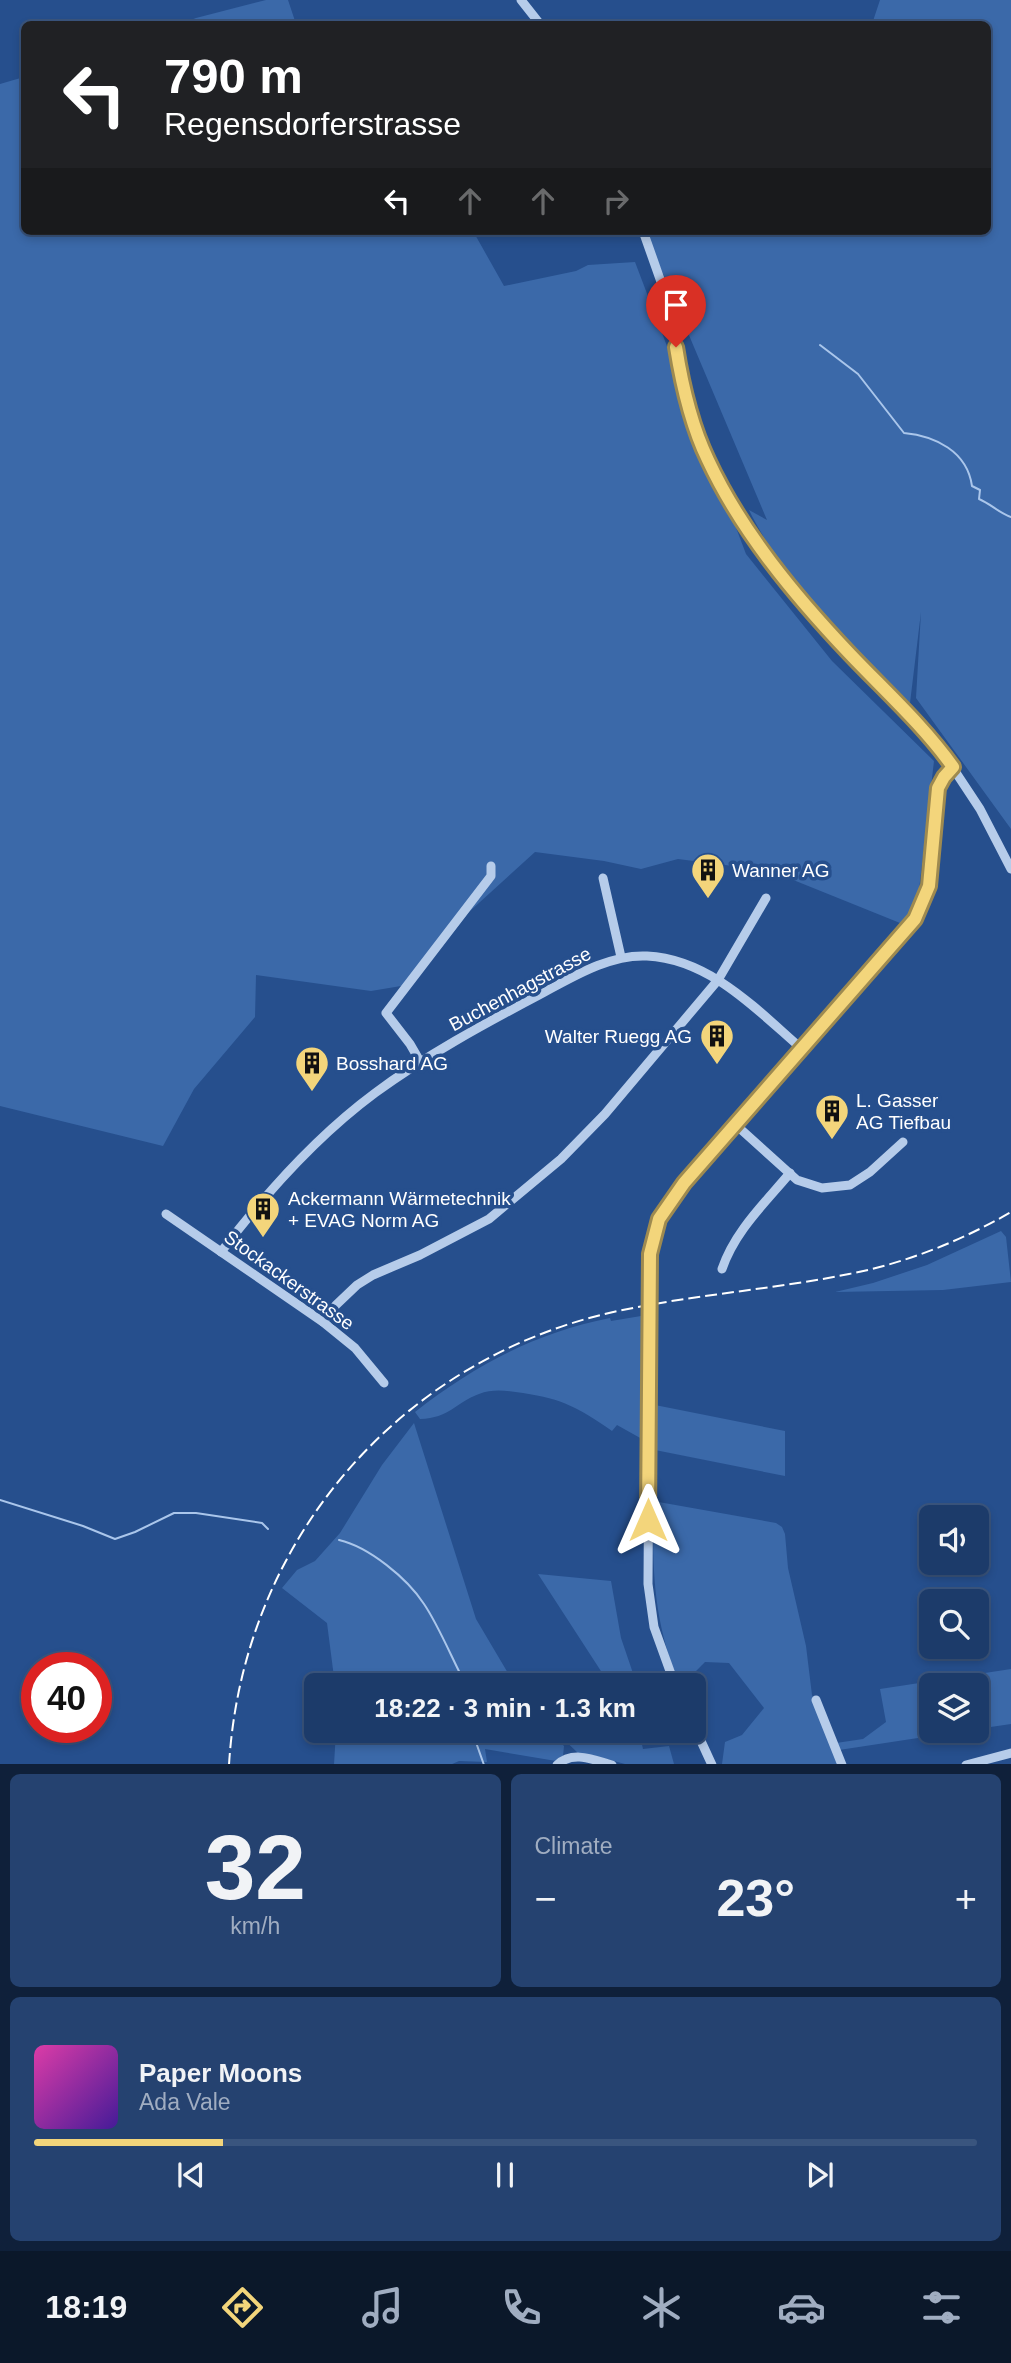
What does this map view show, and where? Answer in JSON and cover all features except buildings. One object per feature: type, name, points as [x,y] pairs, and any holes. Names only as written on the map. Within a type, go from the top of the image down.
[{"type":"street","points":[[521,0],[538,21]]},
{"type":"street","points":[[644,235],[663,286],[693,422],[708,460],[731,502],[784,577],[824,626],[920,726],[953,767],[980,809],[1011,869]]},
{"type":"street","points":[[671,1673],[654,1627],[648,1584],[650,1254],[655,1230],[665,1209],[906,932],[921,908],[929,886],[938,788],[953,767]]},
{"type":"street","points":[[421,1063],[386,1013],[491,876],[491,866]]},
{"type":"street","points":[[603,878],[621,957]]},
{"type":"street","points":[[323,1322],[336,1305],[373,1275],[489,1219],[561,1160],[605,1114],[718,980],[766,898]]},
{"type":"street","name":"Buchenhagstrasse","points":[[221,1252],[318,1142],[375,1093],[512,1009],[577,975],[621,957],[647,956],[687,963],[718,980],[802,1049]]},
{"type":"street","points":[[736,1125],[797,1180],[822,1188],[850,1185],[870,1172],[903,1142]]},
{"type":"street","points":[[722,1269],[742,1228],[790,1174]]},
{"type":"street","name":"Stockackerstrasse","points":[[166,1214],[323,1322],[355,1348],[384,1383]]},
{"type":"street","points":[[816,1700],[842,1764]]},
{"type":"street","points":[[702,1743],[712,1764]]},
{"type":"street","points":[[969,1764],[1011,1753]]},
{"type":"street","points":[[559,1764],[572,1757],[582,1756],[609,1764]]},
{"type":"shaded area","points":[[266,0],[288,0],[295,21],[188,21]]},
{"type":"shaded area","points":[[880,0],[1011,0],[1011,829],[916,698],[921,612],[910,703],[822,612],[781,563],[764,537],[749,510],[767,520],[647,235],[991,235],[991,21],[873,21]]},
{"type":"shaded area","points":[[21,78],[21,235],[475,235],[504,286],[576,271],[588,265],[635,262],[746,554],[832,661],[934,761],[917,907],[905,925],[771,871],[678,859],[641,869],[535,852],[469,912],[413,984],[371,991],[256,975],[255,1017],[194,1089],[163,1146],[0,1106],[0,84]]},
{"type":"shaded area","points":[[1001,1231],[1006,1237],[1011,1282],[943,1290],[835,1292],[927,1265]]},
{"type":"shaded area","points":[[641,1316],[642,1439],[617,1425],[612,1431],[580,1410],[560,1402],[512,1391],[485,1392],[446,1413],[430,1418],[420,1419],[415,1412],[483,1366],[531,1342],[583,1324],[610,1318],[611,1321]]},
{"type":"shaded area","points":[[655,1405],[785,1431],[785,1476],[655,1450]]},
{"type":"shaded area","points":[[414,1423],[476,1619],[508,1673],[333,1673],[327,1623],[282,1588],[297,1570],[315,1561],[340,1533],[382,1465]]},
{"type":"shaded area","points":[[653,1501],[776,1523],[782,1527],[788,1568],[806,1646],[812,1695],[841,1764],[722,1764],[725,1742],[742,1735],[764,1708],[729,1663],[705,1662],[694,1673],[675,1673],[662,1631],[654,1569]]},
{"type":"shaded area","points":[[538,1574],[611,1581],[621,1638],[633,1673],[602,1673]]},
{"type":"shaded area","points":[[1011,1669],[1011,1724],[989,1727],[989,1673],[985,1673]]},
{"type":"shaded area","points":[[919,1683],[919,1738],[839,1750],[836,1743],[863,1739],[886,1722],[880,1689]]},
{"type":"shaded area","points":[[335,1743],[561,1743],[564,1746],[563,1756],[556,1761],[485,1749],[487,1762],[459,1761],[452,1764],[334,1764]]},
{"type":"shaded area","points":[[568,1743],[642,1743],[643,1749],[669,1746],[674,1764],[625,1764],[579,1754]]},
{"type":"waterway","points":[[820,345],[858,374],[904,433],[938,442],[956,455],[964,463],[972,486],[980,490],[979,499],[1011,517]]},
{"type":"waterway","points":[[0,1500],[115,1539],[174,1513],[196,1513],[262,1523],[268,1529]]},
{"type":"waterway","points":[[339,1540],[375,1556],[408,1584],[424,1604],[460,1673]]},
{"type":"waterway","points":[[476,1743],[484,1764]]},
{"type":"railway","points":[[229,1764],[240,1684],[264,1609],[299,1538],[344,1475],[398,1420],[461,1374],[532,1338],[609,1313],[819,1280],[891,1264],[933,1250],[1011,1212]]},
{"type":"place","name":"Wanner AG","points":[[708,900]]},
{"type":"place","name":"Walter Ruegg AG","points":[[717,1066]]},
{"type":"place","name":"Bosshard AG","points":[[312,1093]]},
{"type":"place","name":"L. Gasser AG Tiefbau","points":[[832,1141]]},
{"type":"place","name":"Ackermann Wärmetechnik + EVAG Norm AG","points":[[263,1239]]},
{"type":"route","points":[[648,1520],[650,1254],[659,1219],[684,1183],[915,919],[929,886],[938,788],[953,767],[914,719],[824,626],[759,544],[731,502],[708,460],[693,422],[676,347]]}]
